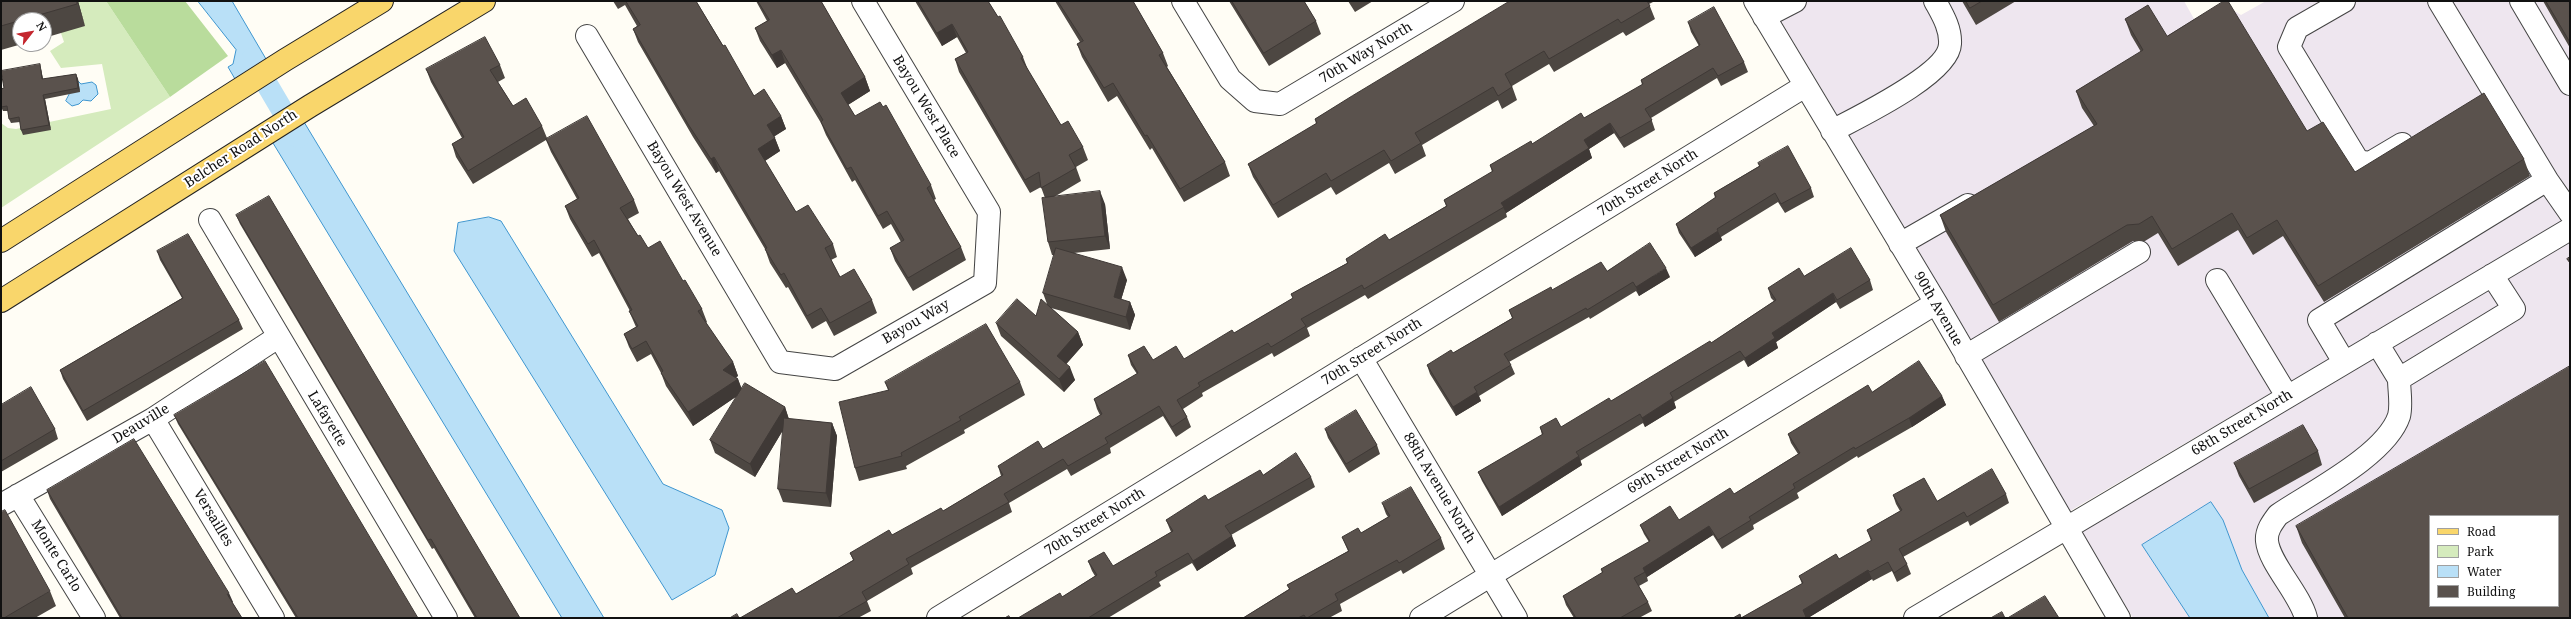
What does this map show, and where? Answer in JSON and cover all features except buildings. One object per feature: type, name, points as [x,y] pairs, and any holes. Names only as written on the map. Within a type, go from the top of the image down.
[{"type":"main road","points":[[1,241],[230,95],[382,1]]},
{"type":"main road","name":"Belcher Road North","points":[[1,301],[310,106],[484,1]]},
{"type":"street","name":"Bayou West Place","points":[[863,1],[990,212]]},
{"type":"street","name":"70th Way North","points":[[1183,1],[1230,79],[1255,101],[1280,104],[1454,1]]},
{"type":"street","points":[[1760,9],[1795,1]]},
{"type":"street","points":[[1832,131],[1908,89],[1940,65],[1950,45],[1947,25],[1935,1]]},
{"type":"street","points":[[2344,1],[2298,28],[2289,47],[2358,161],[2370,163],[2418,135]]},
{"type":"street","points":[[2440,1],[2547,180],[2570,213]]},
{"type":"street","points":[[2520,1],[2570,84]]},
{"type":"street","name":"90th Avenue","points":[[1760,9],[1936,304],[2119,618]]},
{"type":"street","name":"Bayou West Avenue","points":[[587,36],[780,362]]},
{"type":"street","name":"70th Street North","points":[[938,618],[1805,86]]},
{"type":"street","points":[[2472,103],[2493,91]]},
{"type":"street","points":[[2344,362],[2319,320],[2547,180]]},
{"type":"street","points":[[1900,244],[1988,193]]},
{"type":"street","name":"Bayou Way","points":[[780,362],[835,369],[985,283],[990,212]]},
{"type":"street","name":"Lafayette","points":[[210,220],[278,338],[446,618]]},
{"type":"street","name":"68th Street North","points":[[1915,618],[2065,527],[2570,229]]},
{"type":"street","points":[[1966,356],[2139,252]]},
{"type":"street","points":[[2399,379],[2514,310],[2492,275]]},
{"type":"street","points":[[2217,280],[2287,396]]},
{"type":"street","name":"69th Street North","points":[[1421,618],[1936,304]]},
{"type":"street","name":"Deauville","points":[[10,500],[153,419],[278,338]]},
{"type":"street","points":[[2306,618],[2272,554],[2267,541],[2269,527],[2278,515],[2367,456],[2391,433],[2399,414],[2399,379],[2377,343]]},
{"type":"street","name":"88th Avenue North","points":[[1361,358],[1516,618]]},
{"type":"street","name":"Versailles","points":[[153,419],[273,618]]},
{"type":"street","name":"Monte Carlo","points":[[10,500],[93,618]]},
{"type":"shaded area","points":[[1769,1],[2184,1],[2198,26],[2228,7],[2241,15],[2266,1],[2570,1],[2570,217],[2070,511],[1952,307]]},
{"type":"shaded area","points":[[2570,242],[2570,618],[2269,618],[2242,570],[2223,520],[2142,545],[2190,618],[2133,618],[2081,530]]},
{"type":"green space","points":[[50,1],[106,1],[170,97],[1,208],[1,123],[8,128],[16,129],[111,109],[102,64],[61,68],[51,52],[64,42]]},
{"type":"green space","points":[[106,1],[185,1],[228,56],[170,97]]},
{"type":"water","points":[[198,1],[232,1],[266,59],[235,79],[228,67],[233,64],[236,50]]},
{"type":"water","points":[[77,80],[81,84],[92,82],[96,85],[98,94],[91,101],[83,100],[79,104],[72,106],[66,101]]},
{"type":"water","points":[[304,122],[604,618],[562,618],[273,143]]},
{"type":"water","points":[[489,217],[501,221],[663,484],[722,510],[729,528],[715,575],[672,600],[454,251],[458,223]]},
{"type":"water","points":[[2211,502],[2223,520],[2242,570],[2269,618],[2190,618],[2142,545]]},
{"type":"waterway","points":[[252,59],[298,137]]}]
